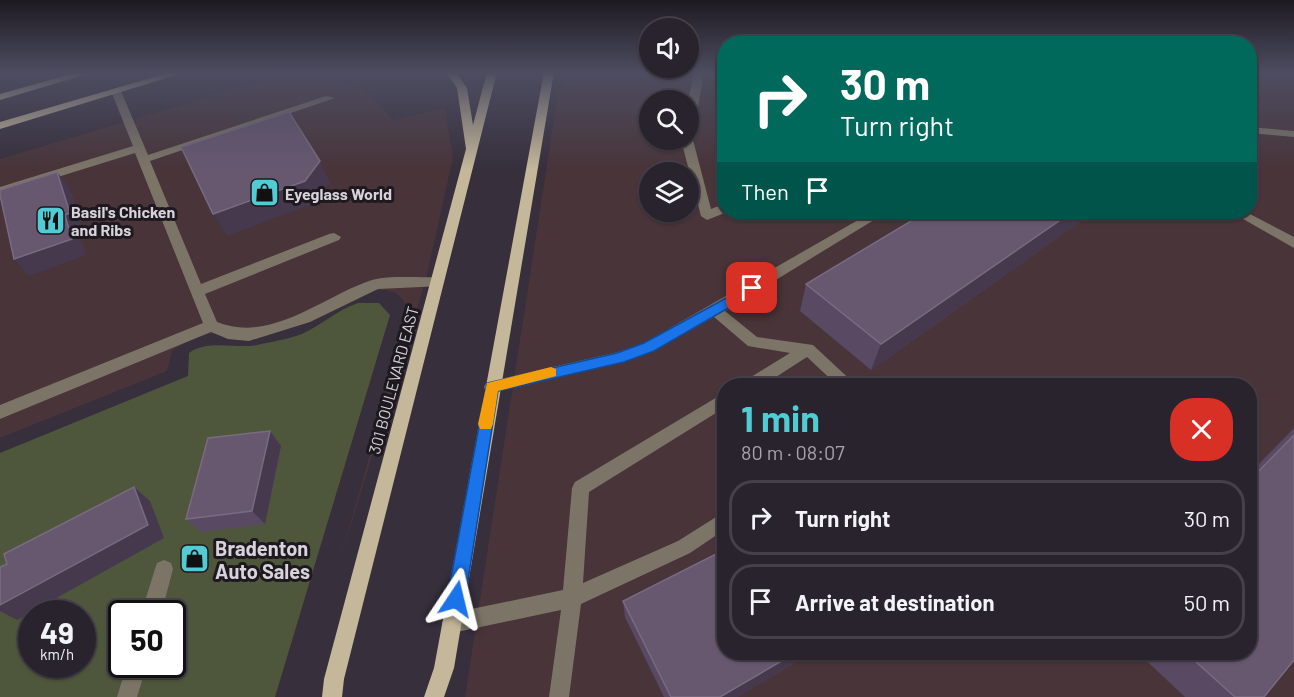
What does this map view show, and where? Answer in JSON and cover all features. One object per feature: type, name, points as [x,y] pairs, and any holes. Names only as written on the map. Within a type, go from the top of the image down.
[{"type":"main road","points":[[0,126],[71,105]]},
{"type":"main road","points":[[464,105],[471,155]]},
{"type":"main road","name":"301 BOULEVARD EAST","points":[[332,697],[334,679],[484,105]]},
{"type":"main road","points":[[434,697],[444,668],[543,105]]},
{"type":"lane","points":[[121,105],[211,326],[228,333],[249,335],[305,318],[376,284],[437,282]]},
{"type":"lane","points":[[0,191],[141,154],[308,105]]},
{"type":"lane","points":[[1257,131],[1294,134]]},
{"type":"lane","points":[[690,150],[707,216],[717,211]]},
{"type":"lane","points":[[492,387],[619,358],[649,347],[869,219]]},
{"type":"lane","points":[[1250,219],[1294,243]]},
{"type":"lane","points":[[196,292],[334,237]]},
{"type":"lane","points":[[715,310],[753,342],[808,349],[840,378]]},
{"type":"lane","points":[[0,412],[211,326]]},
{"type":"lane","points":[[761,378],[808,349]]},
{"type":"lane","points":[[560,697],[572,598],[581,488],[717,404]]},
{"type":"lane","points":[[452,623],[572,598],[684,547],[717,525]]},
{"type":"lane","points":[[155,600],[164,569]]},
{"type":"lane","points":[[128,697],[133,678]]},
{"type":"shaded area","points":[[183,105],[379,105],[393,120],[445,108],[453,158],[425,283],[338,567],[410,313],[408,306],[396,293],[386,290],[360,290],[296,323],[196,336],[172,351],[167,371],[0,438],[0,159]]},
{"type":"shaded area","points":[[556,105],[639,105],[639,150],[699,150],[699,105],[717,105],[717,219],[1257,219],[1257,105],[1294,105],[1294,697],[465,697]]},
{"type":"green space","points":[[358,303],[379,303],[390,315],[275,697],[0,697],[0,453],[188,376],[189,353],[197,349],[213,345],[257,345],[291,337],[302,334]]},
{"type":"building","name":"Eyeglass World","points":[[289,112],[320,161],[305,181],[213,214],[181,147]]},
{"type":"building","points":[[57,172],[70,213],[65,215],[72,239],[14,259],[0,190]]},
{"type":"building","points":[[914,219],[1062,219],[881,344],[806,284]]},
{"type":"building","points":[[270,431],[252,511],[186,519],[208,438]]},
{"type":"building","points":[[1294,435],[1294,660],[1264,697],[1235,697],[1194,660],[1257,660],[1257,473]]},
{"type":"building","points":[[134,487],[148,525],[0,605],[0,567],[7,564],[4,554]]},
{"type":"building","points":[[717,554],[717,660],[783,660],[720,697],[671,697],[623,601]]},
{"type":"slow traffic","points":[[486,424],[492,387],[551,372]]},
{"type":"place","name":"Eyeglass World","points":[[264,193]]},
{"type":"place","name":"Basil's Chicken and Ribs","points":[[50,220]]},
{"type":"place","name":"Bradenton Auto Sales","points":[[194,559]]},
{"type":"route","points":[[456,599],[492,387],[619,358],[649,347],[752,288]]}]
